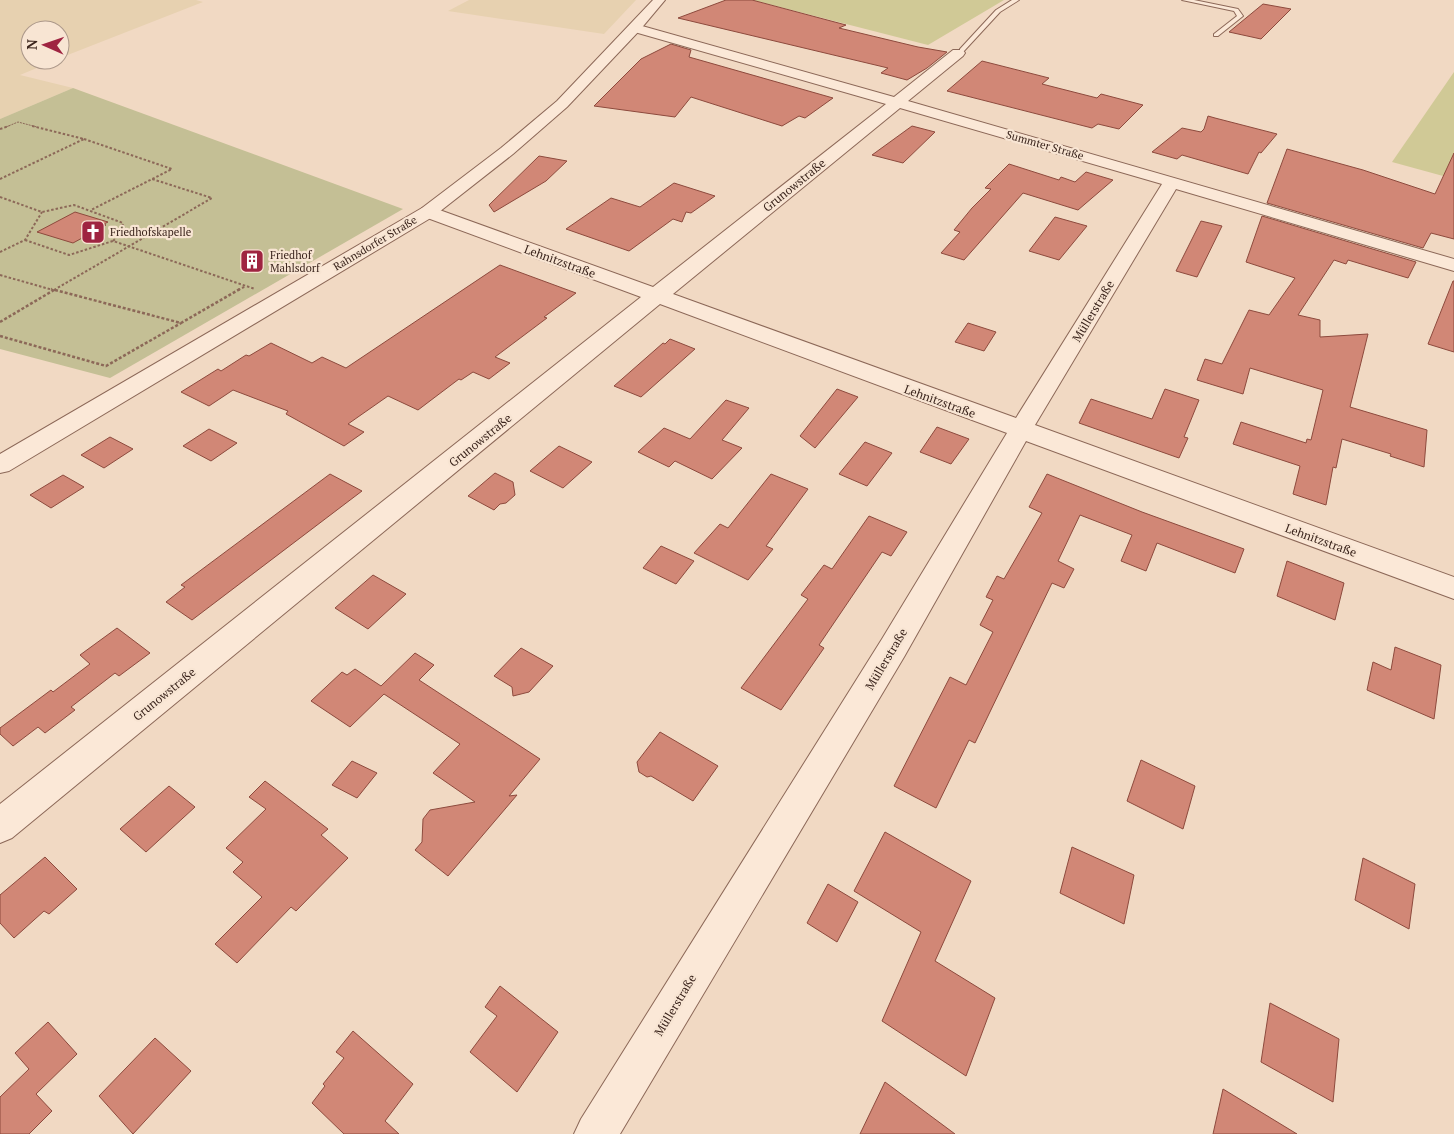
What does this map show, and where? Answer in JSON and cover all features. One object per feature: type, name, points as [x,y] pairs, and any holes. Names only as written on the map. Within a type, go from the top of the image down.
[{"type":"street","name":"Rahnsdorfer Straße","points":[[0,464],[428,212],[507,151],[562,104],[635,28],[659,0]]},
{"type":"street","name":"Summter Straße","points":[[635,28],[898,102],[1454,265]]},
{"type":"street","name":"Grunowstraße","points":[[0,826],[960,51]]},
{"type":"street","name":"Müllerstraße","points":[[596,1134],[893,648],[1020,431],[1172,182]]},
{"type":"street","name":"Lehnitzstraße","points":[[428,212],[1020,431],[1454,588]]},
{"type":"lane","points":[[960,51],[998,12],[1016,0]]},
{"type":"lane","points":[[1185,0],[1236,10],[1238,12],[1240,16],[1216,35]]},
{"type":"path","points":[[0,130],[18,122],[84,139],[172,169],[91,210]]},
{"type":"path","points":[[0,179],[84,139]]},
{"type":"path","points":[[0,322],[212,198],[152,179]]},
{"type":"path","points":[[0,197],[42,212],[74,205],[122,223],[121,233],[113,241],[69,255],[25,240]]},
{"type":"path","points":[[0,252],[25,240],[42,212]]},
{"type":"path","points":[[113,241],[260,291]]},
{"type":"path","points":[[0,275],[181,323]]},
{"type":"path","points":[[0,336],[106,366],[246,286]]},
{"type":"shaded area","points":[[0,0],[196,0],[203,2],[70,54],[70,20],[20,20],[20,70],[32,70],[20,75],[73,88],[0,119]]},
{"type":"shaded area","points":[[469,0],[636,0],[604,34],[448,11]]},
{"type":"shaded area","points":[[752,0],[1004,0],[928,45]]},
{"type":"shaded area","points":[[1454,72],[1454,179],[1392,162]]},
{"type":"shaded area","points":[[73,88],[403,209],[110,378],[0,349],[0,119]]},
{"type":"building","points":[[726,0],[752,0],[846,25],[839,28],[947,52],[927,68],[907,80],[881,73],[888,68],[678,18]]},
{"type":"building","points":[[1263,4],[1291,9],[1261,39],[1229,32]]},
{"type":"building","points":[[671,44],[691,50],[689,57],[833,98],[805,118],[799,116],[782,126],[691,97],[675,117],[594,106],[641,59]]},
{"type":"building","points":[[982,61],[1049,78],[1042,84],[1097,98],[1101,94],[1143,105],[1119,129],[1098,124],[1092,128],[947,91]]},
{"type":"building","points":[[1208,116],[1277,134],[1261,153],[1259,152],[1248,174],[1182,155],[1177,159],[1152,152],[1182,128],[1201,132],[1204,129]]},
{"type":"building","points":[[912,126],[935,132],[903,163],[872,155]]},
{"type":"building","points":[[1287,149],[1363,170],[1435,194],[1454,153],[1454,239],[1431,233],[1423,248],[1267,203]]},
{"type":"building","points":[[539,156],[567,161],[546,181],[494,212],[489,205]]},
{"type":"building","points":[[1009,164],[1059,180],[1061,177],[1075,182],[1086,172],[1113,180],[1078,210],[1023,193],[964,260],[941,253],[960,232],[954,230],[991,189],[985,188]]},
{"type":"building","points":[[674,183],[715,196],[691,213],[686,212],[682,222],[673,219],[629,251],[566,229],[611,198],[640,207]]},
{"type":"building","points":[[75,212],[108,222],[104,224],[106,225],[73,243],[37,232]]},
{"type":"building","points":[[1262,216],[1416,262],[1408,278],[1348,260],[1346,264],[1334,260],[1298,315],[1320,320],[1320,337],[1368,334],[1350,407],[1427,430],[1424,467],[1390,456],[1391,454],[1342,439],[1336,468],[1333,467],[1326,505],[1293,494],[1300,466],[1233,444],[1241,422],[1306,443],[1307,439],[1311,440],[1323,390],[1250,368],[1243,394],[1197,380],[1205,359],[1222,364],[1249,310],[1269,315],[1295,278],[1246,262]]},
{"type":"building","points":[[1055,217],[1087,226],[1059,260],[1029,251]]},
{"type":"building","points":[[1201,221],[1222,226],[1197,277],[1176,271]]},
{"type":"building","points":[[500,265],[576,293],[544,317],[547,318],[495,357],[510,363],[489,379],[473,372],[461,380],[459,379],[418,410],[388,396],[348,424],[364,432],[344,446],[286,414],[288,411],[233,390],[209,406],[181,392],[218,369],[221,371],[246,355],[249,356],[271,343],[312,363],[322,357],[346,368]]},
{"type":"building","points":[[1454,281],[1454,352],[1428,344]]},
{"type":"building","points":[[968,323],[996,332],[984,351],[955,342]]},
{"type":"building","points":[[670,339],[695,349],[641,397],[614,386],[663,343],[665,344]]},
{"type":"building","points":[[837,389],[858,397],[815,448],[800,436]]},
{"type":"building","points":[[1165,389],[1199,400],[1184,437],[1188,438],[1179,458],[1079,423],[1091,399],[1152,419]]},
{"type":"building","points":[[726,400],[749,408],[722,440],[742,448],[712,479],[675,461],[669,467],[638,452],[664,428],[690,439]]},
{"type":"building","points":[[937,427],[969,439],[951,464],[920,452]]},
{"type":"building","points":[[209,429],[237,443],[211,461],[183,446]]},
{"type":"building","points":[[110,437],[133,449],[104,468],[81,455]]},
{"type":"building","points":[[865,442],[892,453],[867,486],[839,474]]},
{"type":"building","points":[[559,446],[592,462],[563,488],[530,471]]},
{"type":"building","points":[[495,473],[513,482],[515,495],[494,510],[468,496]]},
{"type":"building","points":[[330,474],[362,491],[192,620],[166,602],[185,587],[181,585]]},
{"type":"building","points":[[771,474],[808,489],[766,546],[773,549],[748,580],[694,553],[720,524],[728,528]]},
{"type":"building","points":[[1047,474],[1142,512],[1244,549],[1235,573],[1157,543],[1146,571],[1121,561],[1132,535],[1080,515],[1058,561],[1074,569],[1064,588],[1052,583],[975,743],[969,740],[936,808],[894,786],[950,677],[966,685],[993,632],[980,625],[993,600],[986,597],[997,576],[1004,579],[1042,513],[1029,507]]},
{"type":"building","points":[[63,475],[84,487],[51,508],[30,495]]},
{"type":"building","points":[[869,516],[907,532],[891,556],[882,552],[819,645],[824,648],[781,710],[741,688],[808,599],[801,595],[824,565],[832,569]]},
{"type":"building","points":[[661,546],[694,561],[676,584],[643,568]]},
{"type":"building","points":[[1287,561],[1344,583],[1335,620],[1277,596]]},
{"type":"building","points":[[373,575],[406,594],[368,629],[335,608]]},
{"type":"building","points":[[117,628],[150,653],[119,676],[115,673],[71,707],[75,710],[45,733],[38,727],[13,746],[0,734],[0,728],[90,664],[80,655]]},
{"type":"building","points":[[1395,647],[1441,665],[1434,719],[1367,690],[1373,662],[1391,670]]},
{"type":"building","points":[[521,648],[553,666],[529,692],[513,696],[512,687],[494,676]]},
{"type":"building","points":[[415,653],[434,665],[419,680],[540,759],[509,796],[517,795],[448,876],[415,850],[422,842],[423,819],[430,810],[475,802],[433,773],[460,744],[384,694],[350,727],[311,701],[342,672],[347,675],[355,669],[381,686]]},
{"type":"building","points":[[660,732],[718,766],[693,801],[651,776],[647,777],[639,772],[637,762]]},
{"type":"building","points":[[1141,760],[1195,786],[1183,829],[1127,801]]},
{"type":"building","points":[[352,761],[377,773],[357,798],[332,785]]},
{"type":"building","points":[[265,781],[328,829],[321,835],[348,858],[296,911],[291,907],[237,963],[215,944],[262,897],[233,872],[243,862],[226,848],[266,809],[249,797]]},
{"type":"building","points":[[169,786],[195,807],[146,852],[120,829]]},
{"type":"building","points":[[885,832],[971,881],[935,961],[995,998],[966,1076],[882,1021],[921,932],[854,891]]},
{"type":"building","points":[[1072,847],[1134,875],[1124,924],[1060,893]]},
{"type":"building","points":[[45,857],[77,889],[49,914],[44,911],[14,938],[0,923],[0,895]]},
{"type":"building","points":[[1363,858],[1415,884],[1409,929],[1355,900]]},
{"type":"building","points":[[828,884],[858,902],[837,942],[807,923]]},
{"type":"building","points":[[500,986],[558,1032],[517,1092],[470,1052],[497,1016],[485,1007]]},
{"type":"building","points":[[1270,1003],[1339,1039],[1333,1102],[1261,1062]]},
{"type":"building","points":[[48,1022],[77,1054],[36,1094],[52,1111],[29,1134],[0,1134],[0,1097],[29,1069],[15,1053]]},
{"type":"building","points":[[353,1031],[413,1084],[385,1121],[399,1134],[344,1134],[312,1103],[325,1086],[323,1084],[344,1058],[336,1052]]},
{"type":"building","points":[[155,1038],[191,1071],[133,1134],[99,1096]]},
{"type":"building","points":[[885,1082],[955,1134],[860,1134]]},
{"type":"building","points":[[1223,1089],[1297,1134],[1213,1134]]},
{"type":"place","name":"Friedhofskapelle","points":[[93,232]]},
{"type":"place","name":"Friedhof Mahlsdorf","points":[[252,261]]}]
